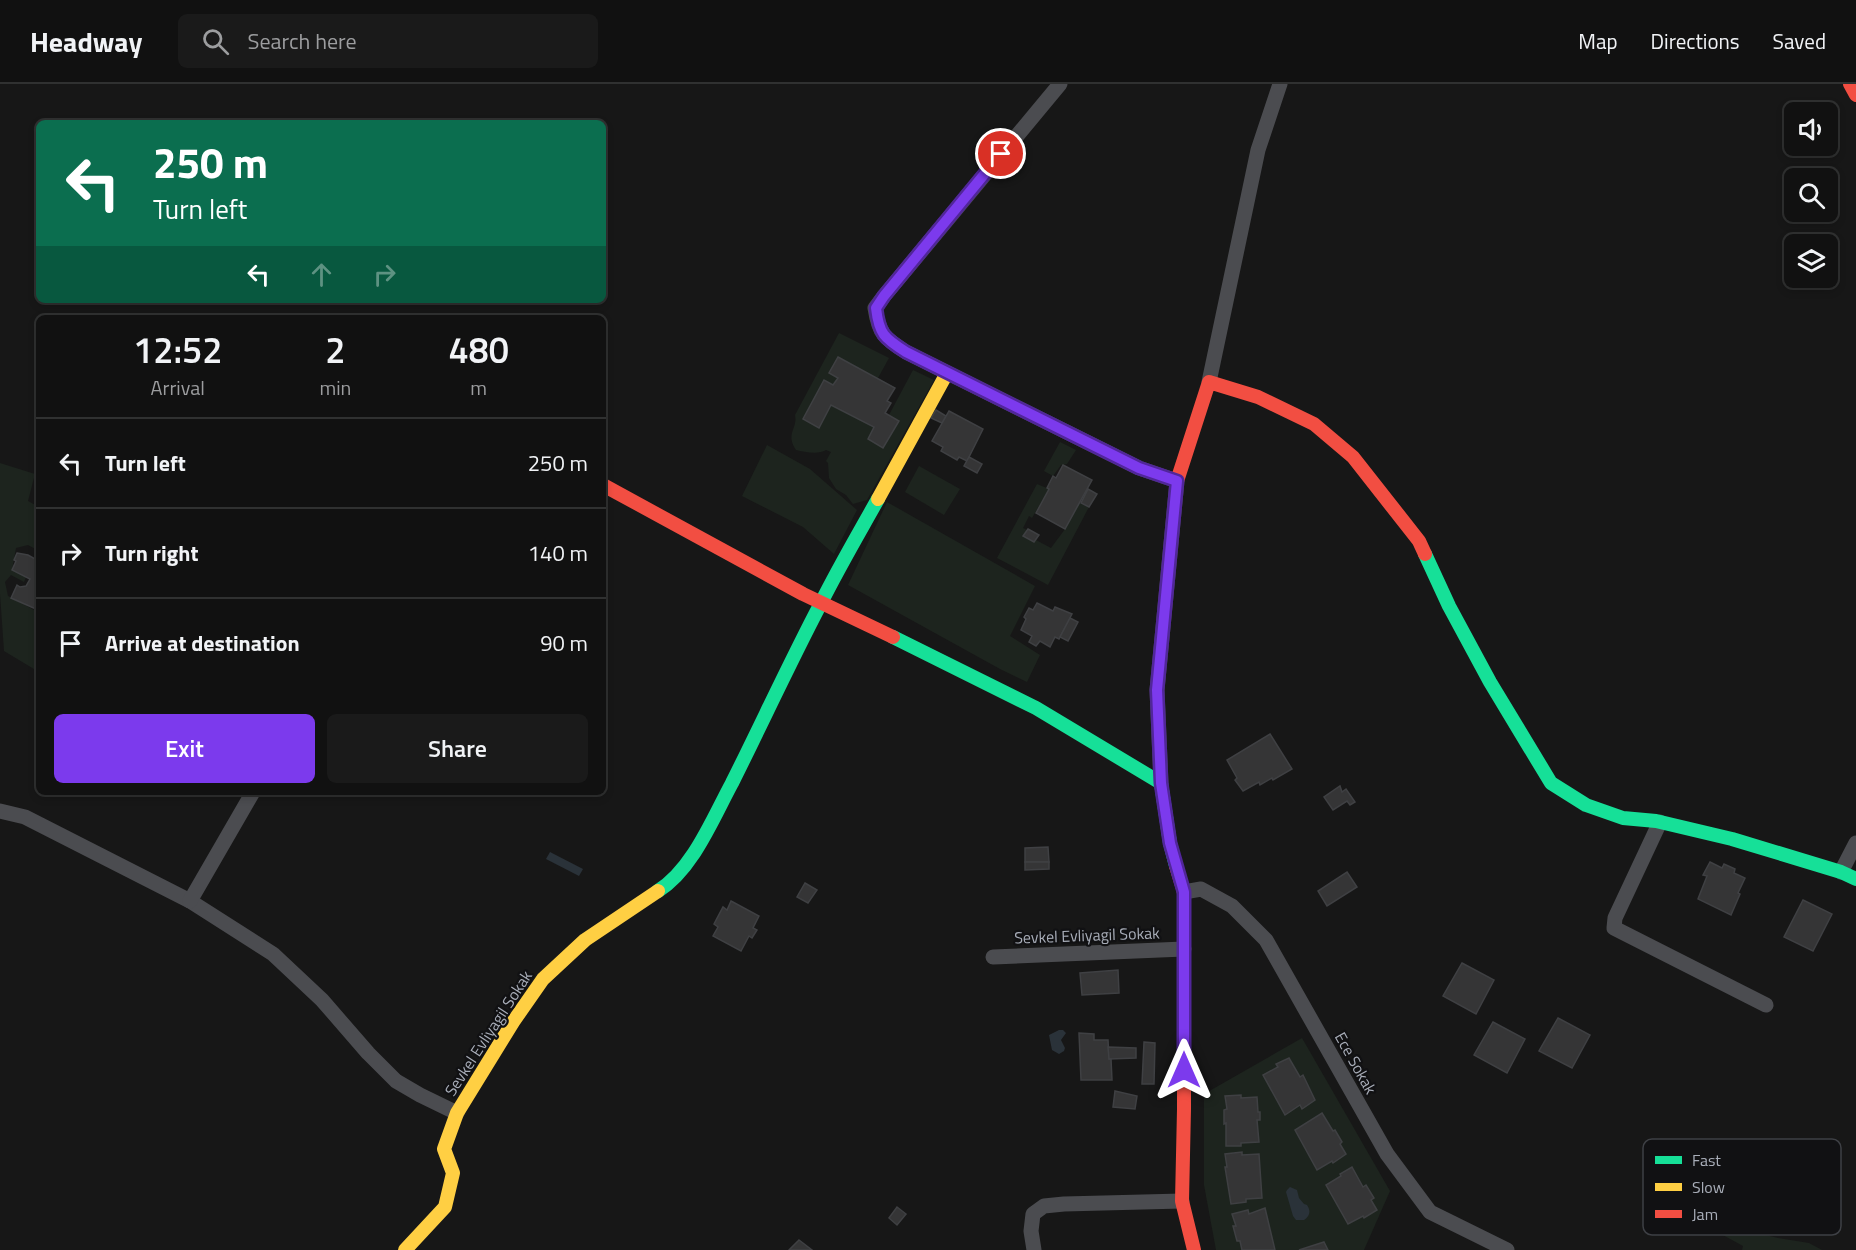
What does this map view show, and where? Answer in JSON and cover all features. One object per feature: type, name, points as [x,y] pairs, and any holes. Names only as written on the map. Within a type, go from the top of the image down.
[{"type":"street","points":[[1060,84],[876,308],[878,327],[890,342],[906,352],[1139,468],[1177,481]]},
{"type":"street","points":[[1194,1250],[1182,1201],[1184,892],[1170,843],[1161,783],[1157,690],[1177,481],[1209,382],[1258,150],[1280,84]]},
{"type":"street","points":[[1850,84],[1856,95]]},
{"type":"street","name":"Sevkel Evliyagil Sokak","points":[[405,1250],[445,1207],[453,1173],[444,1149],[457,1113],[513,1022],[543,979],[585,940],[668,885],[688,861],[707,830],[821,602],[947,373]]},
{"type":"street","points":[[1209,382],[1258,397],[1314,424],[1353,457],[1419,541],[1449,606],[1490,682],[1551,783],[1586,805],[1623,818],[1660,822],[1732,839],[1841,872],[1856,879]]},
{"type":"street","points":[[606,487],[802,594],[1036,708],[1161,783]]},
{"type":"street","points":[[190,901],[251,795]]},
{"type":"street","points":[[0,811],[25,817],[190,901],[273,954],[322,1000],[396,1081],[457,1113]]},
{"type":"street","points":[[1660,822],[1615,918],[1614,928],[1766,1005]]},
{"type":"street","points":[[1841,872],[1856,843]]},
{"type":"street","name":"Ece Sokak","points":[[1184,892],[1201,889],[1232,906],[1266,940],[1387,1154],[1430,1212],[1507,1250]]},
{"type":"street","name":"Sevkel Evliyagil Sokak","points":[[993,957],[1184,949]]},
{"type":"street","points":[[1034,1250],[1031,1230],[1033,1214],[1044,1206],[1182,1201]]},
{"type":"shaded area","points":[[839,333],[889,358],[878,378],[894,387],[887,401],[891,403],[885,413],[889,415],[913,370],[934,380],[867,500],[853,504],[846,495],[836,489],[829,478],[826,461],[831,452],[826,450],[811,453],[796,450],[792,439],[795,415]]},
{"type":"shaded area","points":[[1060,442],[1076,450],[1067,464],[1061,465],[1053,476],[1044,471]]},
{"type":"shaded area","points":[[767,445],[810,469],[857,510],[834,554],[803,527],[742,496]]},
{"type":"shaded area","points":[[0,463],[35,474],[28,501],[36,505],[36,549],[28,545],[16,548],[12,570],[26,577],[24,582],[11,575],[5,582],[8,596],[36,611],[36,647],[34,650],[36,652],[36,670],[4,651],[0,594]]},
{"type":"shaded area","points":[[919,466],[960,489],[944,515],[905,492]]},
{"type":"shaded area","points":[[1037,484],[1049,489],[1032,518],[1029,516],[1023,528],[1027,530],[1024,536],[1034,541],[1051,548],[1065,529],[1079,503],[1089,507],[1048,585],[997,558]]},
{"type":"shaded area","points":[[887,502],[1035,586],[1010,636],[1040,655],[1027,682],[848,585]]},
{"type":"shaded area","points":[[550,852],[583,869],[579,876],[546,859]]},
{"type":"shaded area","points":[[1059,1030],[1066,1033],[1061,1040],[1064,1051],[1059,1054],[1052,1050],[1049,1035]]},
{"type":"shaded area","points":[[1302,1038],[1390,1191],[1364,1250],[1216,1250],[1204,1185],[1204,1094]]},
{"type":"shaded area","points":[[1290,1187],[1297,1190],[1299,1198],[1308,1207],[1309,1215],[1304,1220],[1296,1220],[1293,1216],[1286,1192]]},
{"type":"shaded area","points":[[1723,1235],[1766,1235],[1809,1243],[1822,1250],[1742,1250],[1743,1246]]},
{"type":"building","points":[[838,357],[895,388],[887,401],[891,403],[885,413],[899,421],[883,448],[868,439],[874,427],[831,405],[819,428],[803,419],[824,380],[833,385],[838,378],[829,373]]},
{"type":"building","points":[[936,410],[946,416],[942,423],[931,418]]},
{"type":"building","points":[[949,411],[983,429],[967,461],[959,457],[957,460],[941,451],[943,447],[932,441]]},
{"type":"building","points":[[969,457],[982,464],[977,473],[964,466]]},
{"type":"building","points":[[1063,465],[1092,480],[1065,529],[1036,513],[1053,476],[1056,478]]},
{"type":"building","points":[[1088,489],[1097,494],[1089,507],[1081,503]]},
{"type":"building","points":[[1028,529],[1039,535],[1034,542],[1023,536]]},
{"type":"building","points":[[17,553],[36,559],[36,609],[11,598],[17,585],[26,586],[30,579],[12,570],[16,561],[14,560]]},
{"type":"building","points":[[1037,603],[1053,611],[1055,607],[1072,614],[1059,639],[1055,637],[1050,647],[1040,641],[1036,646],[1029,642],[1032,636],[1021,630],[1029,608],[1033,610]]},
{"type":"building","points":[[1070,618],[1078,622],[1068,641],[1060,637]]},
{"type":"building","points":[[1270,734],[1292,769],[1273,780],[1272,778],[1260,785],[1259,782],[1243,791],[1235,780],[1237,778],[1227,760]]},
{"type":"building","points":[[1340,786],[1342,792],[1346,789],[1355,802],[1350,805],[1347,801],[1333,810],[1324,797]]},
{"type":"building","points":[[1048,847],[1049,862],[1025,862],[1025,848]]},
{"type":"building","points":[[1025,862],[1049,862],[1049,869],[1025,870]]},
{"type":"building","points":[[1710,862],[1722,868],[1724,864],[1735,869],[1734,873],[1745,878],[1731,915],[1698,899],[1707,876],[1703,875]]},
{"type":"building","points":[[1347,872],[1357,887],[1327,906],[1318,891]]},
{"type":"building","points":[[805,883],[817,890],[808,903],[797,897]]},
{"type":"building","points":[[1803,900],[1832,914],[1813,951],[1784,937]]},
{"type":"building","points":[[731,901],[759,916],[753,928],[757,930],[752,938],[749,936],[741,951],[713,936],[718,927],[714,924],[723,907],[727,910]]},
{"type":"building","points":[[1462,963],[1494,980],[1476,1014],[1443,996]]},
{"type":"building","points":[[1118,970],[1119,993],[1082,995],[1080,973]]},
{"type":"building","points":[[1558,1018],[1590,1035],[1572,1068],[1539,1051]]},
{"type":"building","points":[[1493,1022],[1525,1039],[1507,1073],[1474,1055]]},
{"type":"building","points":[[1079,1033],[1094,1034],[1094,1040],[1108,1040],[1112,1080],[1081,1080]]},
{"type":"building","points":[[1144,1042],[1155,1043],[1154,1084],[1142,1084]]},
{"type":"building","points":[[1108,1047],[1136,1048],[1136,1058],[1109,1059]]},
{"type":"building","points":[[1289,1058],[1300,1077],[1303,1075],[1315,1100],[1302,1109],[1300,1105],[1285,1115],[1263,1075],[1278,1067],[1276,1064]]},
{"type":"building","points":[[1115,1091],[1137,1096],[1135,1109],[1113,1107]]},
{"type":"building","points":[[1241,1095],[1241,1098],[1257,1097],[1258,1112],[1260,1112],[1260,1120],[1257,1120],[1259,1142],[1241,1143],[1241,1146],[1226,1146],[1225,1096]]},
{"type":"building","points":[[1322,1113],[1333,1131],[1335,1130],[1346,1154],[1317,1170],[1295,1130]]},
{"type":"building","points":[[1242,1152],[1242,1155],[1259,1154],[1262,1198],[1246,1199],[1246,1202],[1231,1204],[1225,1154]]},
{"type":"building","points":[[1352,1167],[1363,1187],[1366,1185],[1374,1198],[1371,1200],[1377,1210],[1348,1224],[1326,1185]]},
{"type":"building","points":[[897,1207],[906,1214],[897,1225],[889,1218]]},
{"type":"building","points":[[1265,1208],[1275,1250],[1242,1250],[1240,1241],[1237,1241],[1232,1214],[1248,1210],[1249,1214]]},
{"type":"building","points":[[799,1240],[812,1250],[789,1250]]},
{"type":"building","points":[[1324,1242],[1328,1250],[1299,1250]]},
{"type":"traffic: fast","points":[[658,891],[682,870],[701,842],[798,648],[878,499]]},
{"type":"traffic: fast","points":[[1425,554],[1449,606],[1490,682],[1551,783],[1586,805],[1623,818],[1656,821],[1732,839],[1841,872],[1856,879]]},
{"type":"traffic: fast","points":[[893,637],[1036,708],[1161,783],[1170,843],[1176,866]]},
{"type":"traffic: slow","points":[[878,499],[947,373]]},
{"type":"traffic: slow","points":[[405,1250],[445,1207],[453,1173],[444,1149],[457,1113],[513,1022],[543,979],[585,940],[658,891]]},
{"type":"traffic: jam","points":[[1850,84],[1856,95]]},
{"type":"traffic: jam","points":[[1177,481],[1209,382],[1258,397],[1314,424],[1353,457],[1419,541],[1425,554]]},
{"type":"traffic: jam","points":[[606,487],[803,594],[893,637]]},
{"type":"traffic: jam","points":[[1176,866],[1184,892],[1182,1201],[1194,1250]]},
{"type":"route","points":[[1001,154],[884,296],[876,308],[878,327],[890,342],[906,352],[1139,468],[1177,481],[1157,690],[1161,783],[1170,843],[1184,892],[1184,1070]]}]
